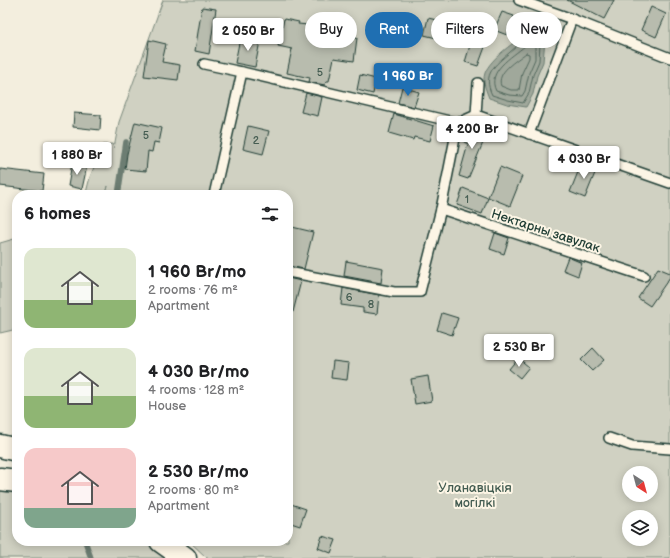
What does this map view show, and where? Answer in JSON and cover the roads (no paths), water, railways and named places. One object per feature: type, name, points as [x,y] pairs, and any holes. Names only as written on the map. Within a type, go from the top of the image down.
[{"type":"street","points":[[0,446],[12,449]]},
{"type":"street","points":[[0,479],[12,480]]},
{"type":"street","points":[[168,546],[185,558]]},
{"type":"lane","points":[[519,0],[572,19],[670,58]]},
{"type":"lane","points":[[529,134],[572,19]]},
{"type":"lane","points":[[204,64],[458,123],[476,115],[670,183]]},
{"type":"lane","points":[[215,190],[242,72]]},
{"type":"lane","points":[[476,115],[478,83]]},
{"type":"lane","points":[[293,273],[394,292],[420,292],[440,209],[458,123]]},
{"type":"lane","name":"Нектарны завулак","points":[[440,209],[644,276]]},
{"type":"lane","points":[[609,438],[632,446],[670,449]]},
{"type":"water","points":[[507,48],[544,48],[543,62],[537,76],[533,94],[526,107],[507,104],[489,98],[484,80],[485,73],[492,62]]},
{"type":"waterway","points":[[119,190],[126,142]]},
{"type":"waterway","points":[[87,546],[91,558]]},
{"type":"park label","name":"Уланавіцкія могілкі","points":[[475,494]]}]
